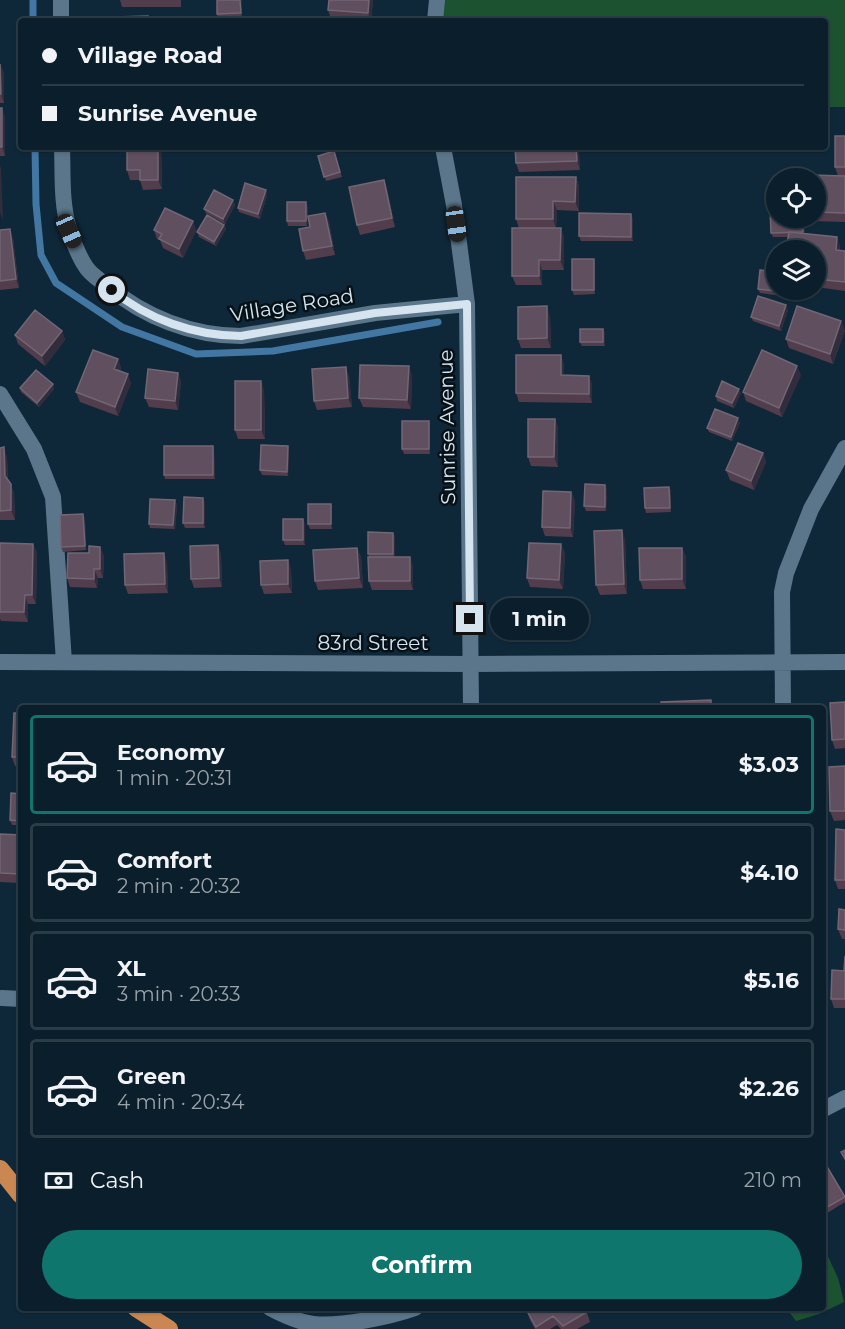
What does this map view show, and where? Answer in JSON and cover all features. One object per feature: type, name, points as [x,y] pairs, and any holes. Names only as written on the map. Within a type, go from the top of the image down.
[{"type":"highway","points":[[0,1168],[18,1191]]},
{"type":"highway","points":[[141,1311],[169,1329]]},
{"type":"street","points":[[61,0],[61,18]]},
{"type":"street","points":[[435,18],[437,0]]},
{"type":"street","name":"Village Road","points":[[62,150],[64,208],[69,231],[86,268],[124,300],[164,321],[201,332],[222,336],[241,336],[375,313],[467,304]]},
{"type":"street","name":"Sunrise Avenue","points":[[444,150],[454,205],[467,304],[471,705]]},
{"type":"street","points":[[0,394],[33,449],[52,496],[64,662]]},
{"type":"street","points":[[783,705],[782,592],[786,573],[811,509],[845,448]]},
{"type":"street","name":"83rd Street","points":[[0,662],[471,664],[845,662]]},
{"type":"street","points":[[2,998],[18,999]]},
{"type":"street","points":[[826,1108],[845,1098]]},
{"type":"street","points":[[276,1311],[287,1317],[314,1324],[347,1322],[400,1311]]},
{"type":"green space","points":[[437,0],[845,0],[845,107],[828,107],[828,18],[436,18]]},
{"type":"green space","points":[[826,1252],[838,1278],[844,1302],[826,1311]]},
{"type":"green space","points":[[788,1311],[825,1311],[819,1314],[796,1321]]},
{"type":"building","points":[[217,0],[240,0],[241,13],[217,14]]},
{"type":"building","points":[[329,0],[369,0],[368,13],[328,10]]},
{"type":"building","points":[[148,16],[148,18],[115,18]]},
{"type":"building","points":[[0,108],[2,108],[2,147],[0,147]]},
{"type":"building","points":[[835,136],[845,136],[845,167],[835,167]]},
{"type":"building","points":[[127,150],[158,150],[158,180],[140,180],[140,170],[127,170]]},
{"type":"building","points":[[515,150],[576,150],[577,161],[516,163]]},
{"type":"building","points":[[334,151],[340,172],[324,177],[318,156]]},
{"type":"building","points":[[826,175],[845,176],[845,213],[826,212]]},
{"type":"building","points":[[516,177],[576,177],[575,202],[553,201],[553,219],[516,219]]},
{"type":"building","points":[[384,180],[392,218],[357,225],[349,187]]},
{"type":"building","points":[[245,183],[266,190],[258,214],[238,208]]},
{"type":"building","points":[[214,190],[233,200],[223,219],[204,209]]},
{"type":"building","points":[[287,202],[306,202],[306,221],[287,221]]},
{"type":"building","points":[[165,208],[193,221],[179,249],[159,239],[162,234],[154,230]]},
{"type":"building","points":[[325,213],[332,246],[303,251],[299,229],[310,227],[308,216]]},
{"type":"building","points":[[579,213],[631,214],[631,237],[579,236]]},
{"type":"building","points":[[207,215],[224,225],[214,242],[197,232]]},
{"type":"building","points":[[512,228],[561,228],[560,260],[539,260],[539,276],[512,276]]},
{"type":"building","points":[[771,228],[803,228],[803,232],[771,233]]},
{"type":"building","points":[[10,229],[16,279],[0,281],[0,230]]},
{"type":"building","points":[[789,232],[837,237],[836,250],[845,251],[845,282],[826,280],[826,240],[788,240]]},
{"type":"building","points":[[572,259],[594,259],[594,290],[572,290]]},
{"type":"building","points":[[760,270],[766,271],[766,290],[758,289]]},
{"type":"building","points":[[758,296],[786,305],[779,326],[751,317]]},
{"type":"building","points":[[547,306],[547,338],[518,339],[518,307]]},
{"type":"building","points":[[797,306],[841,321],[830,354],[786,339]]},
{"type":"building","points":[[35,310],[62,331],[42,356],[15,335]]},
{"type":"building","points":[[580,329],[603,329],[603,342],[580,342]]},
{"type":"building","points":[[93,350],[118,359],[114,369],[128,374],[115,407],[76,392]]},
{"type":"building","points":[[762,350],[797,366],[779,408],[743,392]]},
{"type":"building","points":[[516,355],[561,355],[561,375],[589,376],[589,394],[516,393]]},
{"type":"building","points":[[360,365],[409,366],[407,400],[359,398]]},
{"type":"building","points":[[346,367],[348,398],[314,401],[312,369]]},
{"type":"building","points":[[148,369],[178,373],[175,401],[145,398]]},
{"type":"building","points":[[36,370],[53,384],[37,403],[20,388]]},
{"type":"building","points":[[235,381],[261,381],[261,430],[235,430]]},
{"type":"building","points":[[722,381],[739,389],[732,403],[716,396]]},
{"type":"building","points":[[715,409],[738,418],[731,437],[707,428]]},
{"type":"building","points":[[528,419],[555,419],[554,457],[528,457]]},
{"type":"building","points":[[402,421],[429,421],[429,449],[402,449]]},
{"type":"building","points":[[738,443],[763,453],[751,481],[726,470]]},
{"type":"building","points":[[261,445],[288,446],[287,472],[260,470]]},
{"type":"building","points":[[164,446],[213,446],[213,475],[164,475]]},
{"type":"building","points":[[4,447],[5,476],[11,484],[11,510],[0,511],[0,448]]},
{"type":"building","points":[[585,484],[605,485],[605,507],[584,506]]},
{"type":"building","points":[[669,487],[670,508],[645,508],[644,488]]},
{"type":"building","points":[[543,491],[571,492],[570,528],[542,527]]},
{"type":"building","points":[[184,497],[203,498],[203,523],[183,523]]},
{"type":"building","points":[[150,499],[175,500],[173,525],[149,524]]},
{"type":"building","points":[[308,504],[331,504],[331,524],[308,524]]},
{"type":"building","points":[[83,514],[85,546],[61,547],[60,515]]},
{"type":"building","points":[[283,519],[303,519],[303,540],[283,540]]},
{"type":"building","points":[[622,530],[624,584],[596,585],[594,531]]},
{"type":"building","points":[[368,532],[393,533],[393,554],[368,554]]},
{"type":"building","points":[[0,543],[33,544],[32,595],[25,595],[24,612],[0,612]]},
{"type":"building","points":[[529,543],[561,544],[559,580],[527,578]]},
{"type":"building","points":[[218,545],[219,578],[191,579],[190,546]]},
{"type":"building","points":[[89,546],[100,547],[100,569],[94,569],[94,579],[67,578],[68,553],[89,553]]},
{"type":"building","points":[[357,548],[359,578],[315,581],[313,550]]},
{"type":"building","points":[[639,548],[682,548],[682,579],[640,580]]},
{"type":"building","points":[[164,553],[165,584],[125,585],[124,554]]},
{"type":"building","points":[[368,557],[410,557],[410,581],[369,581]]},
{"type":"building","points":[[288,560],[288,584],[261,585],[260,561]]},
{"type":"building","points":[[711,700],[711,705],[661,705],[661,702]]},
{"type":"building","points":[[845,702],[845,739],[832,740],[830,703]]},
{"type":"building","points":[[14,713],[18,713],[18,757],[12,757]]},
{"type":"building","points":[[845,766],[845,811],[830,811],[829,767]]},
{"type":"building","points":[[11,793],[18,794],[18,821],[10,820]]},
{"type":"building","points":[[836,829],[845,830],[845,880],[835,880]]},
{"type":"building","points":[[0,834],[18,835],[18,874],[0,873]]},
{"type":"building","points":[[839,909],[845,910],[845,930],[838,929]]},
{"type":"building","points":[[845,956],[845,999],[831,999],[832,970],[844,971]]},
{"type":"building","points":[[826,1165],[845,1197],[826,1208]]},
{"type":"building","points":[[527,1311],[587,1312],[563,1326],[553,1316],[536,1327]]},
{"type":"waterway","points":[[33,0],[33,18]]},
{"type":"waterway","points":[[35,150],[36,204],[41,255],[56,283],[122,327],[196,354],[273,351],[438,322]]},
{"type":"route","points":[[112,290],[124,300],[164,321],[222,336],[241,336],[375,313],[467,304],[470,619]]}]
